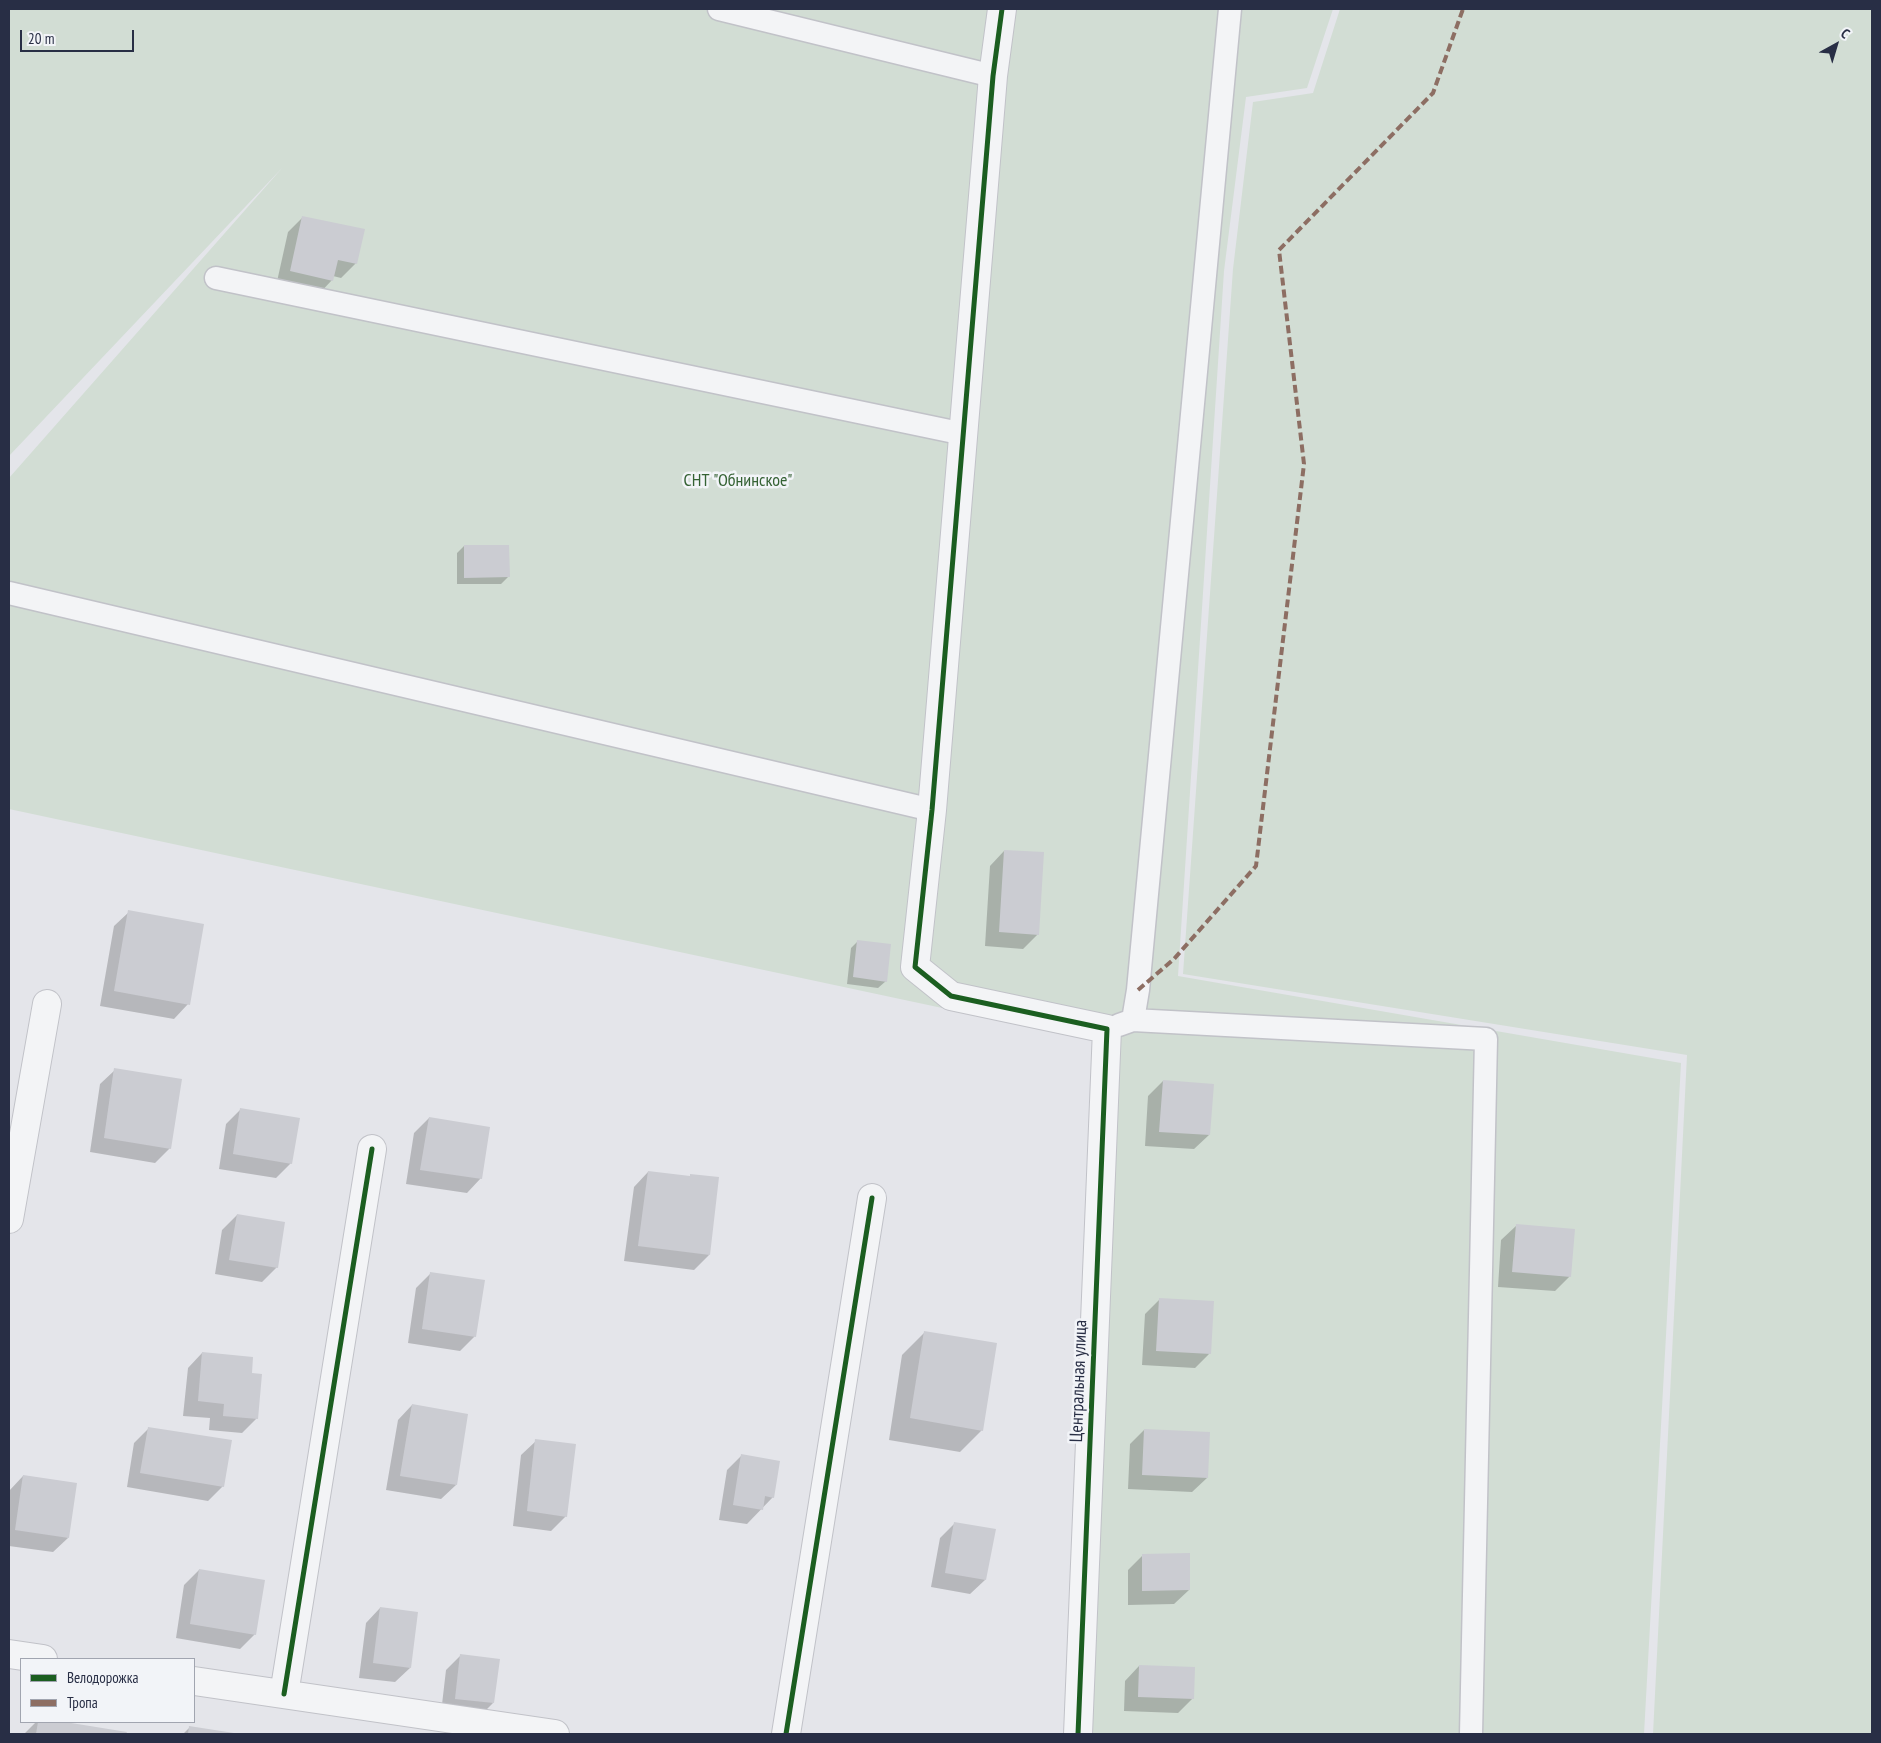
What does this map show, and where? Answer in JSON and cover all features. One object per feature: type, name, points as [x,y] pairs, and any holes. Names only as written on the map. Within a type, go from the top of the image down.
[{"type":"street","points":[[1002,9],[993,76],[932,810],[915,967],[951,996],[1108,1029]]},
{"type":"street","points":[[9,1218],[47,1004]]},
{"type":"street","name":"Центральная улица","points":[[1078,1734],[1108,1029]]},
{"type":"street","points":[[284,1694],[372,1150]]},
{"type":"street","points":[[786,1734],[872,1198]]},
{"type":"street","points":[[9,1654],[36,1658]]},
{"type":"street","points":[[195,1681],[555,1734]]},
{"type":"lane","points":[[719,9],[993,76]]},
{"type":"lane","points":[[1134,1020],[1230,9]]},
{"type":"lane","points":[[216,278],[964,434]]},
{"type":"lane","points":[[9,593],[932,810]]},
{"type":"lane","points":[[1108,1029],[1134,1020],[1486,1039],[1471,1734]]},
{"type":"green space","name":"СНТ \"Обнинское\"","points":[[9,9],[1333,9],[1307,88],[1246,97],[1224,271],[1178,976],[1681,1063],[1644,1734],[1089,1734],[1097,1041],[9,809],[9,478],[283,167],[9,456]]},
{"type":"green space","points":[[1340,9],[1872,9],[1872,1734],[1653,1734],[1687,1055],[1183,974],[1233,269],[1253,102],[1313,93]]},
{"type":"building","points":[[302,216],[365,229],[357,264],[338,260],[333,281],[290,271]]},
{"type":"building","points":[[464,545],[509,545],[510,577],[464,578]]},
{"type":"building","points":[[1004,850],[1044,852],[1039,935],[999,932]]},
{"type":"building","points":[[128,910],[204,924],[190,1005],[114,991]]},
{"type":"building","points":[[857,940],[891,944],[887,982],[853,977]]},
{"type":"building","points":[[114,1068],[182,1079],[171,1149],[104,1138]]},
{"type":"building","points":[[1163,1080],[1214,1084],[1210,1135],[1159,1132]]},
{"type":"building","points":[[240,1108],[300,1118],[292,1164],[233,1154]]},
{"type":"building","points":[[429,1117],[490,1127],[482,1179],[420,1170]]},
{"type":"building","points":[[648,1171],[719,1177],[710,1255],[638,1246]]},
{"type":"building","points":[[237,1214],[285,1222],[278,1268],[229,1260]]},
{"type":"building","points":[[1516,1224],[1575,1229],[1571,1277],[1512,1272]]},
{"type":"building","points":[[430,1272],[485,1280],[476,1337],[422,1329]]},
{"type":"building","points":[[1159,1298],[1214,1301],[1211,1354],[1156,1351]]},
{"type":"building","points":[[924,1331],[997,1343],[983,1431],[910,1418]]},
{"type":"building","points":[[202,1352],[253,1357],[252,1373],[262,1374],[258,1419],[223,1416],[224,1404],[198,1401]]},
{"type":"building","points":[[412,1404],[468,1414],[457,1485],[400,1476]]},
{"type":"building","points":[[148,1427],[232,1440],[224,1487],[140,1473]]},
{"type":"building","points":[[1144,1429],[1210,1432],[1208,1478],[1142,1475]]},
{"type":"building","points":[[535,1439],[576,1444],[567,1517],[527,1511]]},
{"type":"building","points":[[741,1454],[780,1461],[774,1498],[765,1496],[763,1510],[733,1505]]},
{"type":"building","points":[[23,1475],[77,1483],[69,1538],[15,1530]]},
{"type":"building","points":[[954,1522],[996,1529],[986,1580],[945,1573]]},
{"type":"building","points":[[1190,1553],[1190,1590],[1142,1591],[1142,1554]]},
{"type":"building","points":[[199,1569],[265,1580],[256,1635],[190,1624]]},
{"type":"building","points":[[380,1607],[418,1612],[411,1668],[373,1663]]},
{"type":"building","points":[[460,1654],[500,1659],[494,1703],[455,1699]]},
{"type":"building","points":[[1139,1665],[1195,1667],[1194,1699],[1138,1697]]},
{"type":"building","points":[[38,1723],[71,1723],[127,1732],[126,1734],[36,1734]]},
{"type":"building","points":[[189,1726],[234,1733],[234,1734],[188,1734]]},
{"type":"marked path","points":[[1138,990],[1174,959],[1256,866],[1304,464],[1279,250],[1433,93],[1463,9]]},
{"type":"cycle path","points":[[1002,9],[993,76],[932,810],[915,967],[951,996],[1107,1029],[1078,1734]]},
{"type":"cycle path","points":[[284,1694],[372,1149]]},
{"type":"cycle path","points":[[786,1734],[872,1198]]}]
